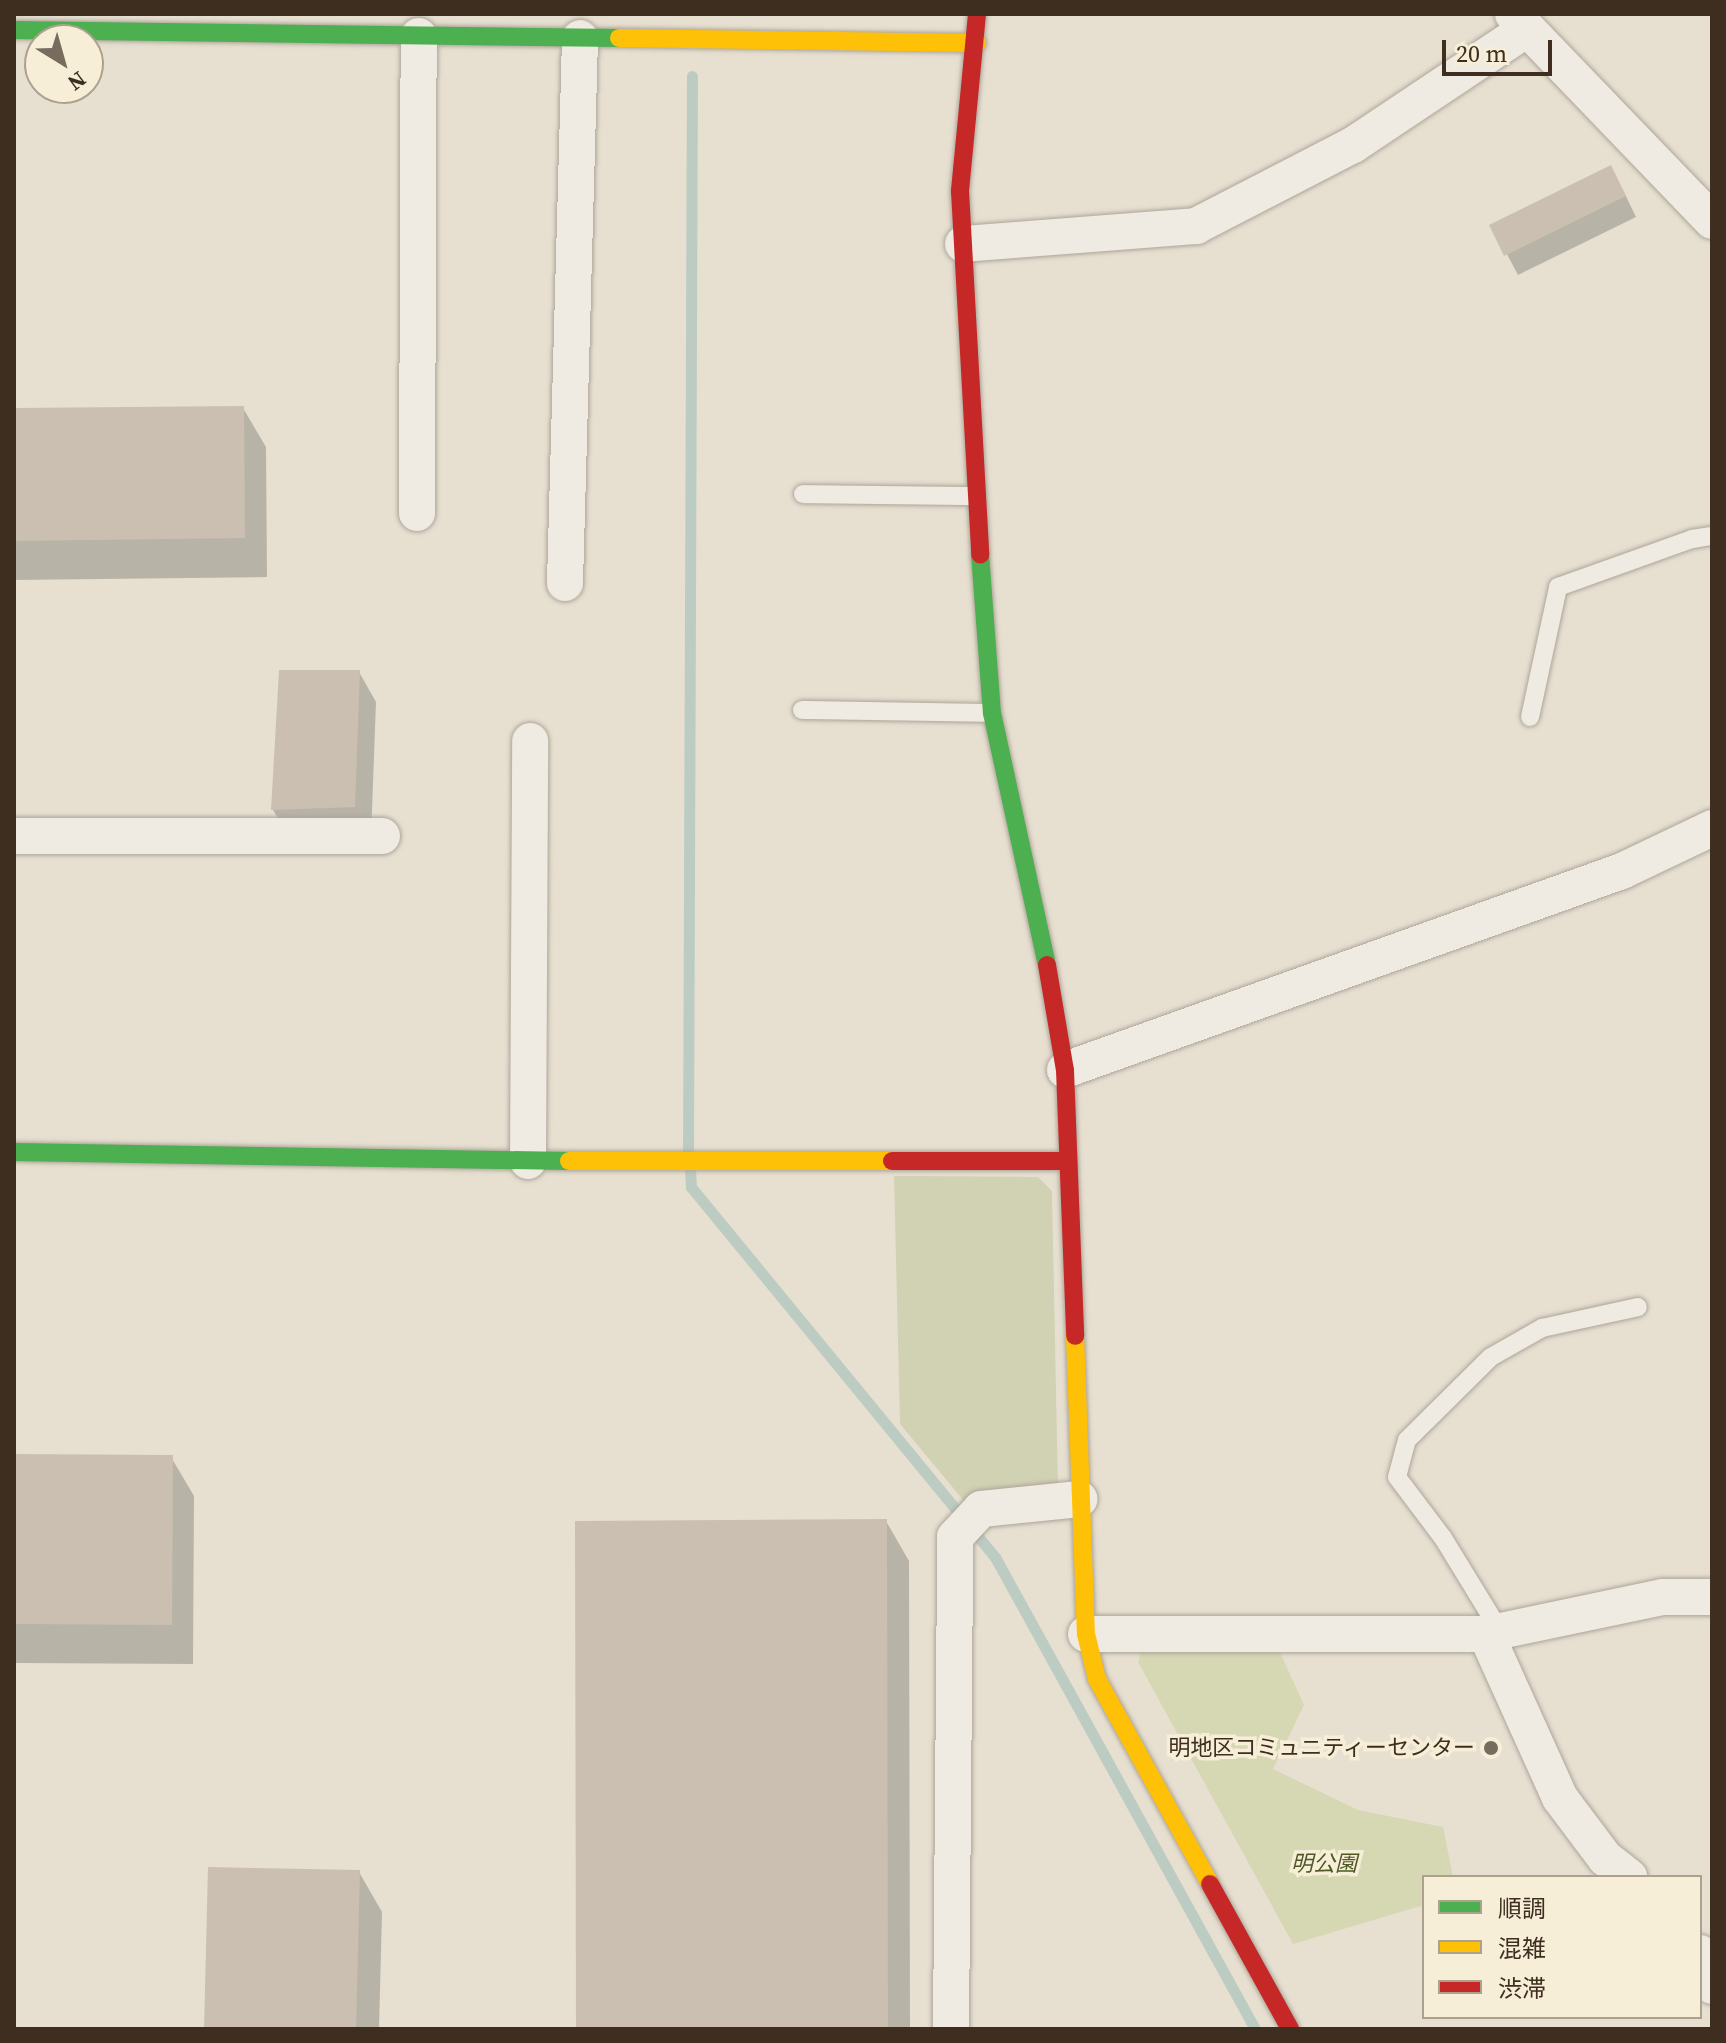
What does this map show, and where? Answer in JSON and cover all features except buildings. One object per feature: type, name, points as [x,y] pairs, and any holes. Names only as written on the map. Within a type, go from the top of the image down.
[{"type":"street","points":[[977,14],[977,43],[960,191],[977,496],[992,713],[1049,976],[1065,1070],[1086,1634],[1097,1679],[1290,2029]]},
{"type":"street","points":[[963,244],[1196,226],[1353,145],[1520,21],[1712,221]]},
{"type":"street","points":[[14,30],[977,43]]},
{"type":"street","points":[[417,513],[419,36]]},
{"type":"street","points":[[565,583],[580,38]]},
{"type":"street","points":[[528,1161],[530,741]]},
{"type":"street","points":[[1065,1070],[1622,871],[1712,828]]},
{"type":"street","points":[[14,836],[382,836]]},
{"type":"street","points":[[14,1152],[528,1161],[1068,1161]]},
{"type":"street","points":[[951,2029],[955,1537],[970,1519],[1079,1499]]},
{"type":"street","points":[[1086,1634],[1493,1633],[1663,1597],[1712,1597]]},
{"type":"street","points":[[1493,1633],[1560,1798],[1605,1858],[1626,1875]]},
{"type":"street","points":[[1702,1958],[1712,1986]]},
{"type":"lane","points":[[803,494],[977,496]]},
{"type":"lane","points":[[1530,717],[1558,587],[1692,539],[1712,536]]},
{"type":"lane","points":[[802,710],[992,713]]},
{"type":"lane","points":[[1493,1633],[1443,1538],[1397,1477],[1407,1440],[1491,1357],[1503,1350],[1542,1328],[1638,1307]]},
{"type":"green space","points":[[894,1176],[1038,1177],[1052,1191],[1058,1491],[964,1501],[900,1424]]},
{"type":"green space","name":"明公園","points":[[1143,1645],[1278,1648],[1304,1705],[1273,1769],[1358,1810],[1443,1827],[1453,1875],[1422,1875],[1422,1906],[1293,1944],[1138,1662]]},
{"type":"waterway","points":[[688,1152],[692,76]]},
{"type":"waterway","points":[[690,1169],[691,1187],[995,1557],[1255,2029]]},
{"type":"traffic: fast","points":[[14,30],[619,38]]},
{"type":"traffic: fast","points":[[980,554],[992,713],[1047,965]]},
{"type":"traffic: fast","points":[[14,1152],[569,1161]]},
{"type":"traffic: slow","points":[[619,38],[977,43]]},
{"type":"traffic: slow","points":[[569,1161],[892,1161]]},
{"type":"traffic: slow","points":[[1075,1336],[1086,1634],[1097,1679],[1210,1884]]},
{"type":"traffic: jam","points":[[977,14],[960,191],[980,554]]},
{"type":"traffic: jam","points":[[1047,965],[1065,1070],[1075,1336]]},
{"type":"traffic: jam","points":[[892,1161],[1068,1161]]},
{"type":"traffic: jam","points":[[1210,1884],[1290,2029]]},
{"type":"place","name":"明地区コミュニティーセンター","points":[[1491,1748]]}]
